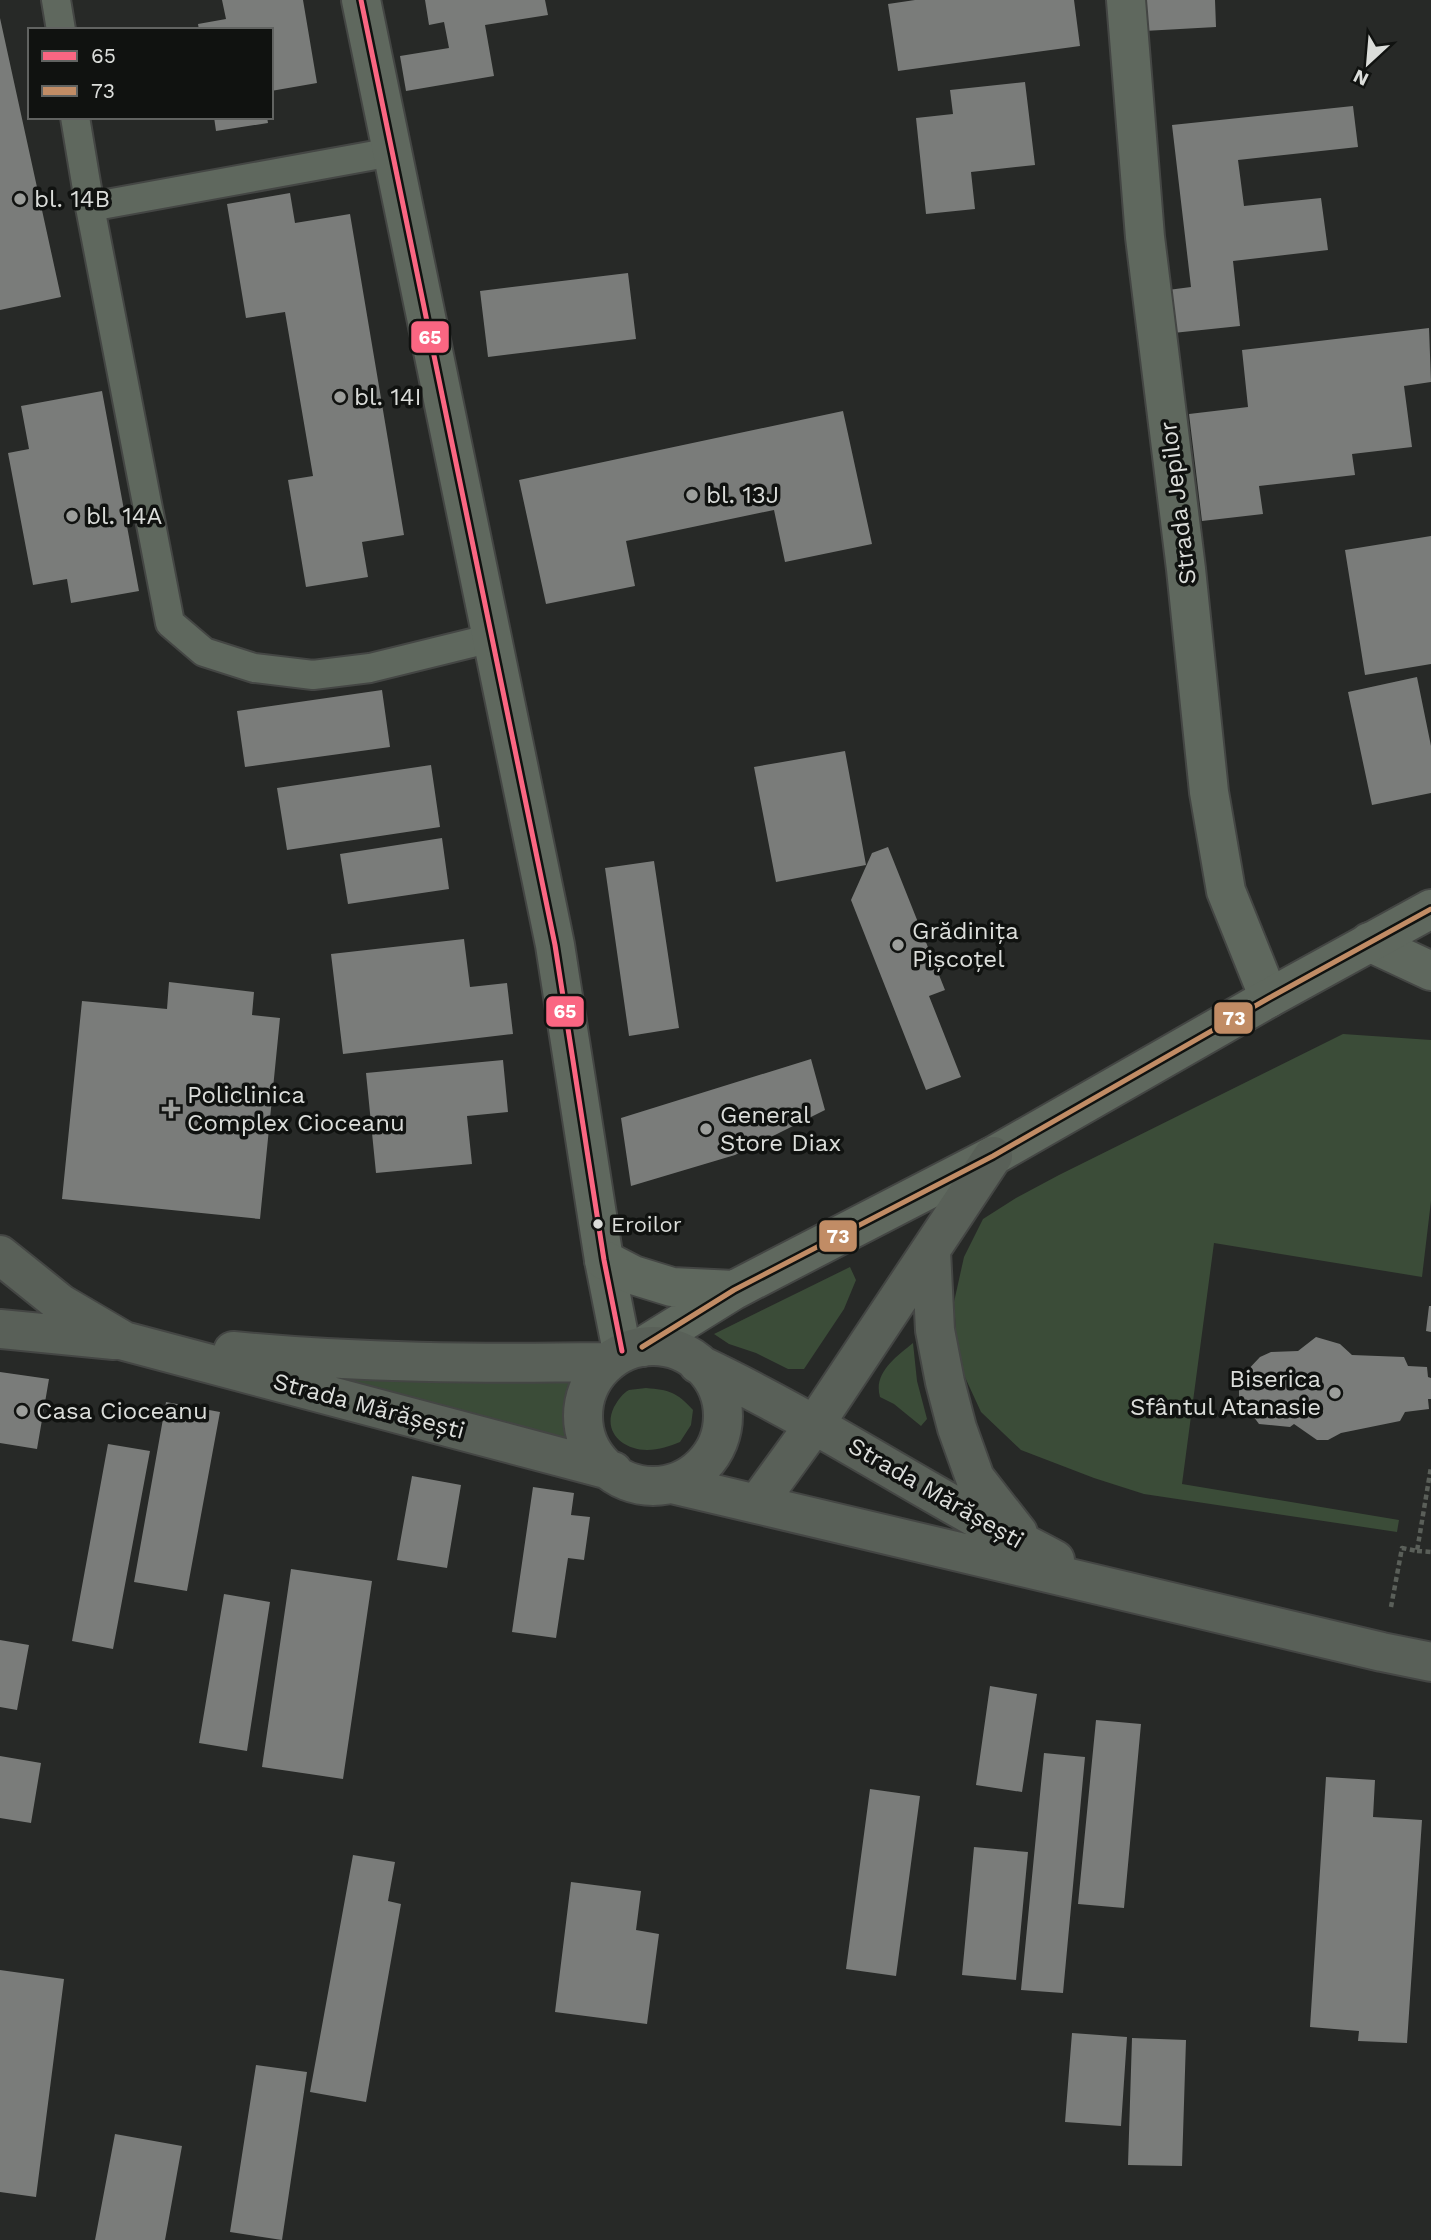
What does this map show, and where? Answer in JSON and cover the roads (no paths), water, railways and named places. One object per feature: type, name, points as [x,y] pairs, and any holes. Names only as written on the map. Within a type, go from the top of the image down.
[{"type":"main road","points":[[757,1504],[815,1424],[993,1156]]},
{"type":"main road","points":[[932,1251],[936,1329],[945,1382],[957,1428],[975,1478],[1025,1544]]},
{"type":"main road","points":[[0,1255],[61,1304],[124,1341]]},
{"type":"main road","name":"Strada Mărășești","points":[[0,1329],[298,1357],[453,1364],[623,1353]]},
{"type":"main road","name":"Strada Mărășești","points":[[124,1341],[613,1471]]},
{"type":"main road","points":[[662,1348],[681,1354],[698,1364],[709,1374],[722,1401],[722,1432],[718,1447],[710,1459],[687,1479],[672,1484],[642,1483],[613,1471],[598,1457],[587,1439],[583,1419],[585,1398],[592,1378],[623,1353],[662,1348]]},
{"type":"main road","name":"Strada Mărășești","points":[[698,1364],[815,1424],[1099,1584]]},
{"type":"main road","name":"Strada Mărășești","points":[[672,1484],[1431,1662]]},
{"type":"street","points":[[361,0],[555,945],[604,1260],[623,1353],[734,1290],[993,1156],[1431,909]]},
{"type":"street","name":"Strada Jepilor","points":[[1126,0],[1145,237],[1186,569],[1209,792],[1226,891],[1269,998]]},
{"type":"street","points":[[1369,942],[1431,971]]},
{"type":"street","points":[[604,1260],[633,1275],[672,1287],[734,1290]]},
{"type":"lane","points":[[56,0],[61,28]]},
{"type":"lane","points":[[75,119],[170,622],[204,652],[254,668],[313,675],[370,668],[492,638]]},
{"type":"lane","points":[[90,207],[392,152]]},
{"type":"place","name":"bl. 14B","points":[[20,199]]},
{"type":"place","name":"bl. 14I","points":[[340,397]]},
{"type":"place","name":"bl. 13J","points":[[692,495]]},
{"type":"place","name":"bl. 14A","points":[[72,516]]},
{"type":"place","name":"Grădinița Pișcoțel","points":[[898,945]]},
{"type":"place","name":"Policlinica Complex Cioceanu","points":[[171,1109]]},
{"type":"place","name":"General Store Diax","points":[[706,1129]]},
{"type":"place","name":"Eroilor","points":[[598,1224]]},
{"type":"place","name":"Biserica Sfântul Atanasie","points":[[1335,1393]]},
{"type":"place","name":"Casa Cioceanu","points":[[22,1411]]}]
